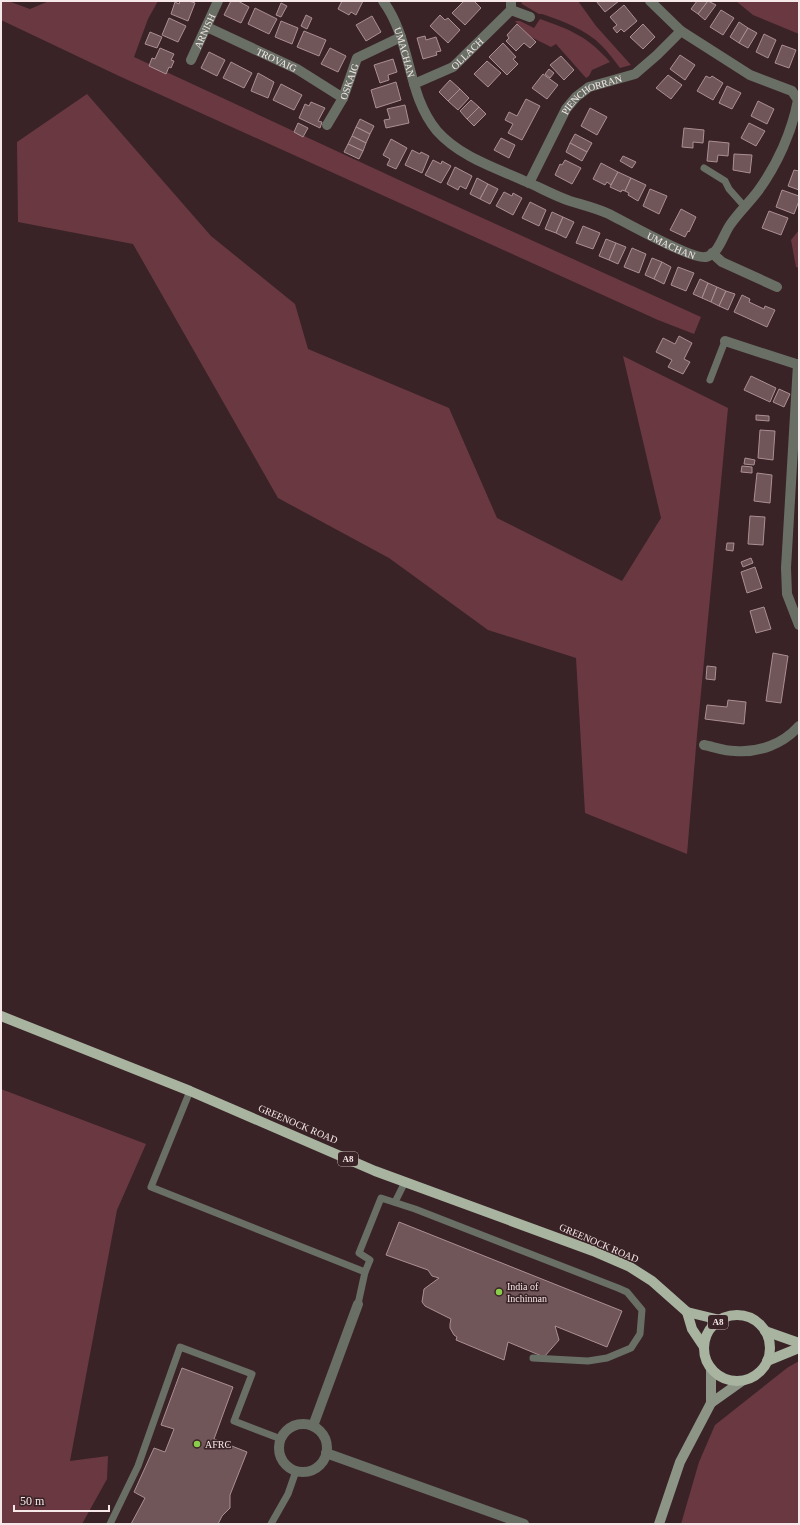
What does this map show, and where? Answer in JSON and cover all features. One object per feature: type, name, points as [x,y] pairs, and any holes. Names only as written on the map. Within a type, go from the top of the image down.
[{"type":"main road","name":"GREENOCK ROAD","points":[[1,1016],[190,1090],[375,1171],[593,1251],[630,1267],[652,1281],[687,1312],[720,1320]]},
{"type":"main road","name":"A8","points":[[687,1312],[692,1329],[704,1347]]},
{"type":"main road","name":"A8","points":[[711,1369],[707,1362],[704,1347],[706,1335],[720,1320],[728,1317],[736,1315],[744,1316],[752,1319],[765,1331],[799,1343]]},
{"type":"main road","points":[[711,1369],[724,1379],[733,1381],[748,1379],[760,1372],[769,1355],[769,1342],[765,1331]]},
{"type":"main road","points":[[767,1361],[799,1348]]},
{"type":"street","name":"ARNISH","points":[[191,60],[218,1]]},
{"type":"street","name":"UMACHAN","points":[[383,1],[392,12],[398,24],[414,84],[425,113],[437,130],[454,147],[479,161],[569,201],[607,213],[660,241],[705,258],[712,253]]},
{"type":"street","points":[[650,1],[681,31],[750,75],[792,91],[797,96],[798,100],[796,112],[785,141],[770,173],[758,192],[728,227],[716,250],[712,253],[722,262],[776,287]]},
{"type":"street","name":"OLLACH","points":[[414,84],[452,67],[511,5],[530,17]]},
{"type":"street","name":"TROVAIG","points":[[207,27],[297,69],[343,98]]},
{"type":"street","name":"PIENCHORRAN","points":[[529,183],[566,110],[576,97],[589,87],[635,74],[681,31]]},
{"type":"street","name":"OSKAIG","points":[[327,125],[343,98],[357,58],[401,37]]},
{"type":"street","points":[[725,341],[799,364],[786,568],[787,594],[799,625]]},
{"type":"street","points":[[704,746],[735,751],[756,750],[776,745],[791,735],[799,726]]},
{"type":"street","points":[[313,1426],[358,1304]]},
{"type":"street","points":[[711,1369],[711,1403]]},
{"type":"street","points":[[659,1524],[680,1462],[711,1403],[742,1381]]},
{"type":"street","points":[[298,1424],[313,1426],[320,1431],[324,1437],[327,1445],[326,1453],[323,1460],[312,1470],[304,1472],[296,1471],[283,1462],[279,1446],[281,1439],[285,1432],[298,1424]]},
{"type":"street","points":[[326,1453],[524,1524]]},
{"type":"lane","points":[[704,168],[726,181],[729,189],[745,207]]},
{"type":"lane","points":[[710,380],[725,341]]},
{"type":"lane","points":[[190,1090],[151,1187],[366,1272]]},
{"type":"lane","points":[[395,1202],[404,1182]]},
{"type":"lane","points":[[358,1304],[370,1260],[359,1253],[381,1198],[395,1202],[618,1288],[627,1292],[642,1310],[640,1334],[631,1348],[607,1358],[588,1361],[533,1358]]},
{"type":"lane","points":[[110,1524],[138,1466],[180,1347],[252,1374],[234,1421],[281,1439]]},
{"type":"lane","points":[[271,1524],[288,1494],[296,1471]]},
{"type":"shaded area","points":[[1,1],[8,1],[30,9],[49,1],[158,1],[148,19],[134,57],[412,186],[701,317],[694,334],[658,320],[119,76],[1,20]]},
{"type":"shaded area","points":[[521,1],[578,1],[596,26],[631,65],[620,68],[605,49],[589,35],[566,23],[539,14],[522,4]]},
{"type":"shaded area","points":[[736,1],[799,1],[799,34],[753,15]]},
{"type":"shaded area","points":[[540,19],[578,35],[594,46],[610,62],[592,70],[586,78],[556,44],[551,47],[529,36],[515,21],[520,21],[534,28]]},
{"type":"shaded area","points":[[87,94],[211,236],[295,304],[308,349],[449,408],[497,518],[622,581],[661,518],[623,356],[728,408],[687,854],[585,813],[576,658],[488,630],[389,558],[278,498],[133,244],[18,222],[17,142]]},
{"type":"shaded area","points":[[799,230],[799,268],[796,267],[791,240]]},
{"type":"shaded area","points":[[1,1089],[146,1144],[117,1210],[70,1461],[108,1456],[107,1479],[82,1524],[1,1524]]},
{"type":"shaded area","points":[[799,1361],[799,1524],[681,1524],[699,1462],[715,1425],[787,1368]]},
{"type":"building","points":[[180,1],[195,3],[188,21],[171,14],[175,2],[179,4]]},
{"type":"building","points":[[231,1],[238,1],[249,7],[241,23],[224,15]]},
{"type":"building","points":[[342,1],[363,1],[356,15],[351,12],[349,15],[338,9]]},
{"type":"building","points":[[464,1],[474,1],[481,8],[465,25],[452,13]]},
{"type":"building","points":[[596,1],[619,1],[605,12]]},
{"type":"building","points":[[697,1],[708,1],[698,14],[691,9]]},
{"type":"building","points":[[708,1],[716,5],[705,20],[698,14]]},
{"type":"building","points":[[281,3],[287,6],[281,17],[276,15]]},
{"type":"building","points":[[624,5],[637,21],[624,32],[621,29],[617,33],[613,28],[617,25],[610,17]]},
{"type":"building","points":[[255,8],[277,19],[269,34],[248,24]]},
{"type":"building","points":[[721,10],[734,18],[723,35],[710,27]]},
{"type":"building","points":[[306,15],[312,18],[307,29],[301,26]]},
{"type":"building","points":[[440,15],[445,20],[448,18],[460,30],[448,43],[430,26]]},
{"type":"building","points":[[372,16],[381,32],[366,41],[356,25]]},
{"type":"building","points":[[169,18],[186,26],[178,42],[162,35]]},
{"type":"building","points":[[281,21],[298,28],[292,44],[275,37]]},
{"type":"building","points":[[739,22],[748,28],[739,43],[730,37]]},
{"type":"building","points":[[517,24],[536,42],[530,48],[524,43],[516,51],[506,41],[509,38],[507,35]]},
{"type":"building","points":[[643,24],[655,37],[643,49],[630,37]]},
{"type":"building","points":[[748,28],[757,33],[748,48],[739,43]]},
{"type":"building","points":[[304,31],[326,40],[319,56],[297,47]]},
{"type":"building","points":[[150,32],[162,37],[157,48],[145,44]]},
{"type":"building","points":[[764,34],[776,40],[768,58],[756,52]]},
{"type":"building","points":[[425,36],[426,40],[436,37],[441,51],[436,52],[437,55],[423,59],[417,38]]},
{"type":"building","points":[[503,43],[516,57],[513,59],[518,64],[507,75],[489,57]]},
{"type":"building","points":[[782,45],[796,50],[789,68],[775,63]]},
{"type":"building","points":[[160,48],[174,54],[171,60],[174,61],[166,74],[149,66],[152,58],[155,59]]},
{"type":"building","points":[[330,48],[346,56],[338,72],[321,64]]},
{"type":"building","points":[[209,52],[225,60],[217,76],[201,68]]},
{"type":"building","points":[[680,55],[695,65],[685,80],[670,69]]},
{"type":"building","points":[[561,56],[574,70],[564,80],[550,65]]},
{"type":"building","points":[[393,59],[397,72],[388,75],[389,80],[380,83],[374,65]]},
{"type":"building","points":[[487,61],[501,73],[488,87],[474,74]]},
{"type":"building","points":[[231,62],[252,73],[244,88],[223,78]]},
{"type":"building","points":[[549,69],[554,73],[550,78],[545,74]]},
{"type":"building","points":[[258,73],[274,82],[268,98],[251,91]]},
{"type":"building","points":[[543,74],[558,85],[547,99],[532,88]]},
{"type":"building","points":[[668,75],[682,85],[671,99],[656,88]]},
{"type":"building","points":[[706,76],[710,78],[712,76],[723,83],[713,100],[697,91]]},
{"type":"building","points":[[450,80],[460,89],[448,101],[439,92]]},
{"type":"building","points":[[396,82],[401,100],[376,108],[371,90]]},
{"type":"building","points":[[281,84],[302,95],[294,110],[273,100]]},
{"type":"building","points":[[727,86],[741,93],[732,109],[719,103]]},
{"type":"building","points":[[460,89],[469,98],[458,110],[448,101]]},
{"type":"building","points":[[526,99],[540,106],[522,140],[508,133],[513,124],[505,120],[509,112],[517,116]]},
{"type":"building","points":[[471,100],[479,107],[467,119],[460,111]]},
{"type":"building","points":[[758,101],[774,109],[767,124],[751,116]]},
{"type":"building","points":[[311,102],[325,108],[318,121],[322,122],[320,128],[299,118],[305,104],[309,106]]},
{"type":"building","points":[[405,105],[409,123],[386,128],[384,120],[390,119],[387,109]]},
{"type":"building","points":[[479,107],[486,114],[474,126],[467,119]]},
{"type":"building","points":[[590,108],[607,117],[597,135],[581,126]]},
{"type":"building","points":[[360,119],[374,126],[370,134],[356,127]]},
{"type":"building","points":[[298,123],[308,128],[303,137],[294,132]]},
{"type":"building","points":[[749,123],[765,131],[756,146],[741,138]]},
{"type":"building","points":[[356,127],[370,134],[366,143],[352,136]]},
{"type":"building","points":[[684,128],[704,130],[703,143],[693,142],[693,148],[682,147]]},
{"type":"building","points":[[575,134],[592,143],[587,152],[570,143]]},
{"type":"building","points":[[352,136],[366,143],[363,151],[348,144]]},
{"type":"building","points":[[501,138],[515,145],[509,158],[494,150]]},
{"type":"building","points":[[391,139],[407,148],[396,169],[387,165],[390,159],[383,155]]},
{"type":"building","points":[[709,141],[729,143],[728,156],[718,155],[717,162],[707,161]]},
{"type":"building","points":[[570,143],[587,152],[582,161],[566,152]]},
{"type":"building","points":[[348,144],[363,151],[359,159],[344,152]]},
{"type":"building","points":[[412,150],[429,156],[422,173],[405,165]]},
{"type":"building","points":[[734,154],[752,155],[750,173],[733,170]]},
{"type":"building","points":[[623,156],[636,162],[632,168],[620,161]]},
{"type":"building","points":[[433,160],[441,164],[442,161],[451,166],[441,183],[425,175]]},
{"type":"building","points":[[565,160],[581,168],[572,184],[555,175],[560,164],[562,165]]},
{"type":"building","points":[[601,163],[618,172],[611,185],[607,182],[605,185],[593,179]]},
{"type":"building","points":[[455,167],[472,176],[466,189],[460,186],[458,190],[447,184]]},
{"type":"building","points":[[794,170],[799,171],[799,190],[788,186]]},
{"type":"building","points":[[618,172],[631,178],[625,191],[622,190],[621,192],[610,187]]},
{"type":"building","points":[[477,178],[488,184],[480,199],[470,194]]},
{"type":"building","points":[[631,178],[646,185],[638,201],[628,195],[629,193],[625,191]]},
{"type":"building","points":[[488,184],[498,189],[490,204],[480,199]]},
{"type":"building","points":[[650,189],[667,196],[659,214],[643,206]]},
{"type":"building","points":[[782,190],[799,196],[799,201],[794,214],[776,207]]},
{"type":"building","points":[[504,192],[512,196],[513,193],[522,198],[513,215],[496,206]]},
{"type":"building","points":[[530,202],[546,210],[539,226],[522,218]]},
{"type":"building","points":[[681,209],[696,217],[685,237],[670,230]]},
{"type":"building","points":[[769,211],[788,218],[781,235],[762,228]]},
{"type":"building","points":[[552,212],[563,217],[556,233],[545,229]]},
{"type":"building","points":[[563,217],[574,222],[566,238],[556,233]]},
{"type":"building","points":[[583,226],[600,233],[593,249],[576,243]]},
{"type":"building","points":[[606,239],[616,243],[609,260],[599,256]]},
{"type":"building","points":[[616,243],[626,247],[618,264],[609,260]]},
{"type":"building","points":[[632,248],[646,254],[639,273],[624,267]]},
{"type":"building","points":[[652,258],[662,262],[654,279],[645,275]]},
{"type":"building","points":[[662,262],[671,267],[664,284],[654,279]]},
{"type":"building","points":[[678,267],[694,273],[686,291],[671,285]]},
{"type":"building","points":[[700,279],[708,283],[702,298],[693,294]]},
{"type":"building","points":[[708,283],[717,287],[711,302],[702,298]]},
{"type":"building","points":[[717,287],[726,291],[719,306],[711,302]]},
{"type":"building","points":[[726,291],[735,294],[728,310],[719,306]]},
{"type":"building","points":[[742,295],[750,299],[749,302],[764,309],[765,306],[775,310],[767,327],[734,312]]},
{"type":"building","points":[[679,336],[692,343],[684,359],[690,362],[683,374],[668,367],[672,360],[656,352],[663,338],[675,344]]},
{"type":"building","points":[[751,376],[776,388],[770,402],[744,390]]},
{"type":"building","points":[[779,389],[790,394],[784,407],[773,402]]},
{"type":"building","points":[[756,415],[769,416],[769,421],[756,420]]},
{"type":"building","points":[[760,430],[775,431],[773,460],[758,458]]},
{"type":"building","points":[[745,458],[755,460],[754,465],[744,464]]},
{"type":"building","points":[[742,466],[752,467],[752,473],[741,472]]},
{"type":"building","points":[[757,473],[772,475],[770,503],[754,501]]},
{"type":"building","points":[[750,516],[765,517],[763,545],[748,544]]},
{"type":"building","points":[[727,543],[734,543],[733,551],[726,550]]},
{"type":"building","points":[[751,558],[753,563],[743,567],[741,562]]},
{"type":"building","points":[[755,567],[762,588],[747,593],[741,572]]},
{"type":"building","points":[[764,607],[771,629],[756,633],[750,611]]},
{"type":"building","points":[[773,653],[788,656],[781,703],[766,701]]},
{"type":"building","points":[[707,666],[716,667],[715,680],[706,679]]},
{"type":"building","points":[[728,700],[746,702],[744,724],[705,719],[707,705],[727,707]]},
{"type":"building","name":"India of Inchinnan","points":[[399,1222],[622,1311],[607,1347],[555,1326],[559,1340],[544,1357],[508,1342],[504,1360],[456,1340],[457,1337],[450,1328],[451,1319],[425,1306],[422,1302],[424,1289],[439,1278],[432,1276],[428,1270],[386,1255]]},
{"type":"building","name":"AFRC","points":[[182,1368],[233,1387],[214,1439],[247,1452],[230,1495],[230,1508],[222,1516],[218,1524],[131,1524],[145,1498],[134,1492],[154,1448],[165,1452],[174,1429],[161,1425]]},
{"type":"place","name":"India of Inchinnan","points":[[499,1292]]},
{"type":"place","name":"AFRC","points":[[197,1444]]}]
